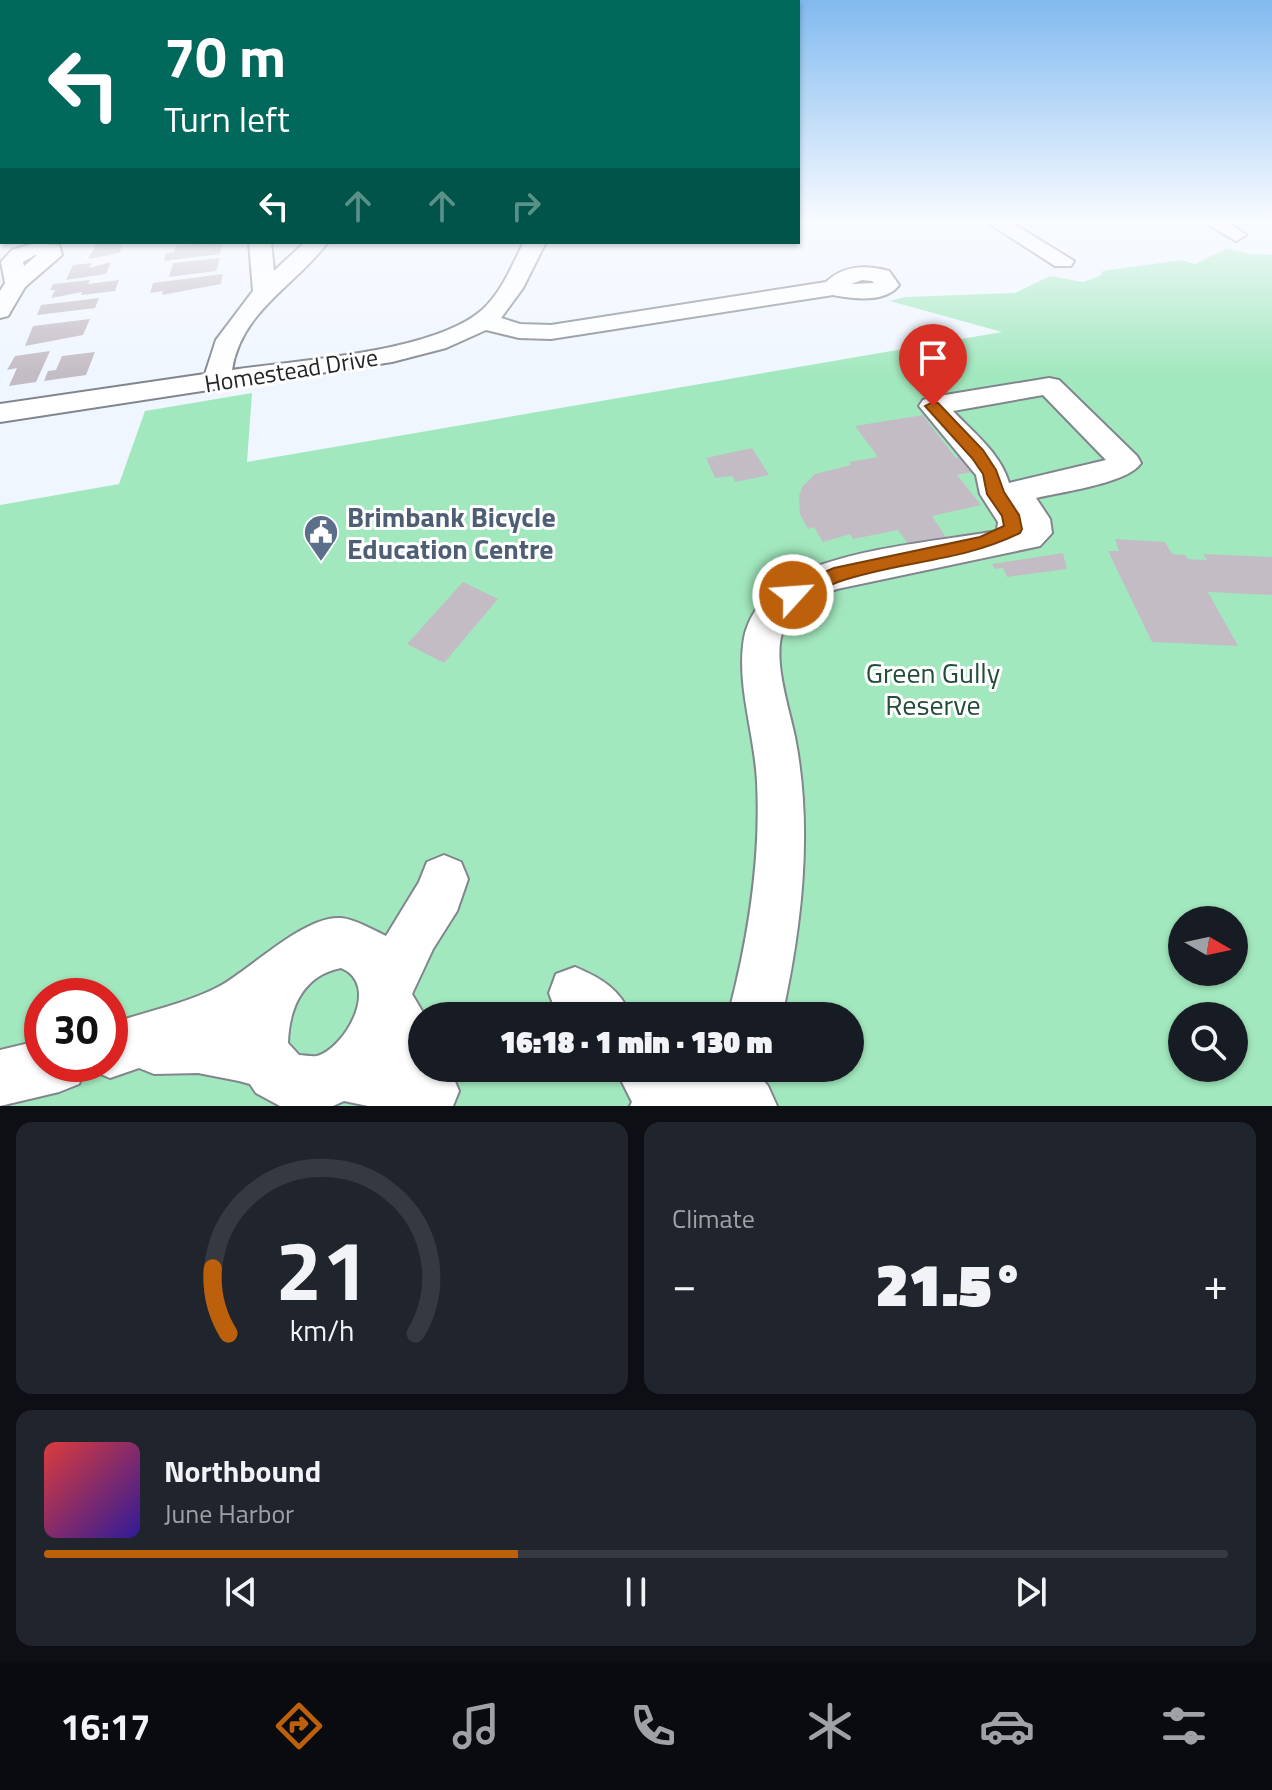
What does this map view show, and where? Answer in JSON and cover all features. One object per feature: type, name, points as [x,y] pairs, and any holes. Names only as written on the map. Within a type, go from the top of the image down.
[{"type":"street","points":[[263,271],[265,294]]},
{"type":"street","points":[[217,381],[218,366],[228,338],[288,271]]},
{"type":"street","name":"Homestead Drive","points":[[0,413],[412,350],[451,337],[483,321],[503,302],[520,271]]},
{"type":"street","points":[[0,311],[16,283]]},
{"type":"street","points":[[483,321],[519,331],[551,332],[833,288]]},
{"type":"street","points":[[759,1002],[767,970],[775,911],[779,825],[776,753],[760,656],[763,632],[775,611],[793,595],[834,575],[984,543],[1028,537],[1035,533],[1034,519],[1019,499],[1020,491],[1121,467],[1126,463],[1049,386],[933,406],[977,454],[1014,522],[1009,533],[984,543]]},
{"type":"street","points":[[282,976],[269,996],[262,1020],[261,1042],[267,1063],[280,1078],[299,1086],[321,1084],[343,1073],[371,1044],[386,998],[415,931],[440,894],[444,879]]},
{"type":"street","points":[[128,1046],[231,1009],[282,976],[310,952],[341,943],[367,951],[384,974],[386,998],[408,1040]]},
{"type":"street","points":[[128,1050],[182,1043],[212,1046],[267,1063]]},
{"type":"street","points":[[0,1078],[24,1072]]},
{"type":"street","points":[[343,1073],[408,1079]]},
{"type":"street","points":[[655,1092],[704,1076],[738,1086]]},
{"type":"green space","name":"Green Gully Reserve","points":[[1106,271],[1272,271],[1272,1106],[0,1106],[0,505],[119,484],[145,411],[252,393],[247,462],[1002,332],[890,301],[905,297],[1015,293],[1050,276],[1083,282]]},
{"type":"building","points":[[70,271],[107,271],[106,274],[66,280]]},
{"type":"building","points":[[171,271],[216,271],[216,271],[169,277]]},
{"type":"building","points":[[223,274],[221,284],[162,295],[163,291],[150,293],[153,283]]},
{"type":"building","points":[[90,280],[88,284],[119,280],[115,291],[81,295],[82,292],[51,298],[55,290],[50,290],[53,284]]},
{"type":"building","points":[[99,298],[95,308],[37,315],[41,305]]},
{"type":"building","points":[[90,319],[83,335],[25,346],[33,326]]},
{"type":"building","points":[[50,351],[36,382],[9,386],[17,368],[7,370],[15,356]]},
{"type":"building","points":[[95,352],[86,375],[44,381],[48,371],[56,370],[62,356]]},
{"type":"building","points":[[923,415],[956,458],[962,457],[973,472],[957,475],[981,505],[932,516],[949,542],[913,551],[898,530],[853,539],[850,534],[823,542],[814,527],[808,529],[800,514],[802,487],[815,474],[851,465],[849,462],[878,457],[855,426]]},
{"type":"building","points":[[752,448],[769,475],[735,482],[733,476],[715,478],[706,458]]},
{"type":"building","points":[[1115,539],[1165,542],[1172,554],[1185,555],[1188,559],[1207,560],[1203,554],[1272,557],[1272,595],[1208,592],[1238,646],[1152,642],[1108,551],[1119,551]]},
{"type":"building","points":[[1063,553],[1067,569],[1007,577],[1003,568],[995,569],[992,564]]},
{"type":"building","points":[[463,582],[498,599],[444,663],[407,644]]},
{"type":"place","name":"Brimbank Bicycle Education Centre","points":[[321,563]]},
{"type":"route","points":[[793,595],[834,575],[984,543],[1014,529],[1011,515],[996,494],[991,474],[933,406]]}]
